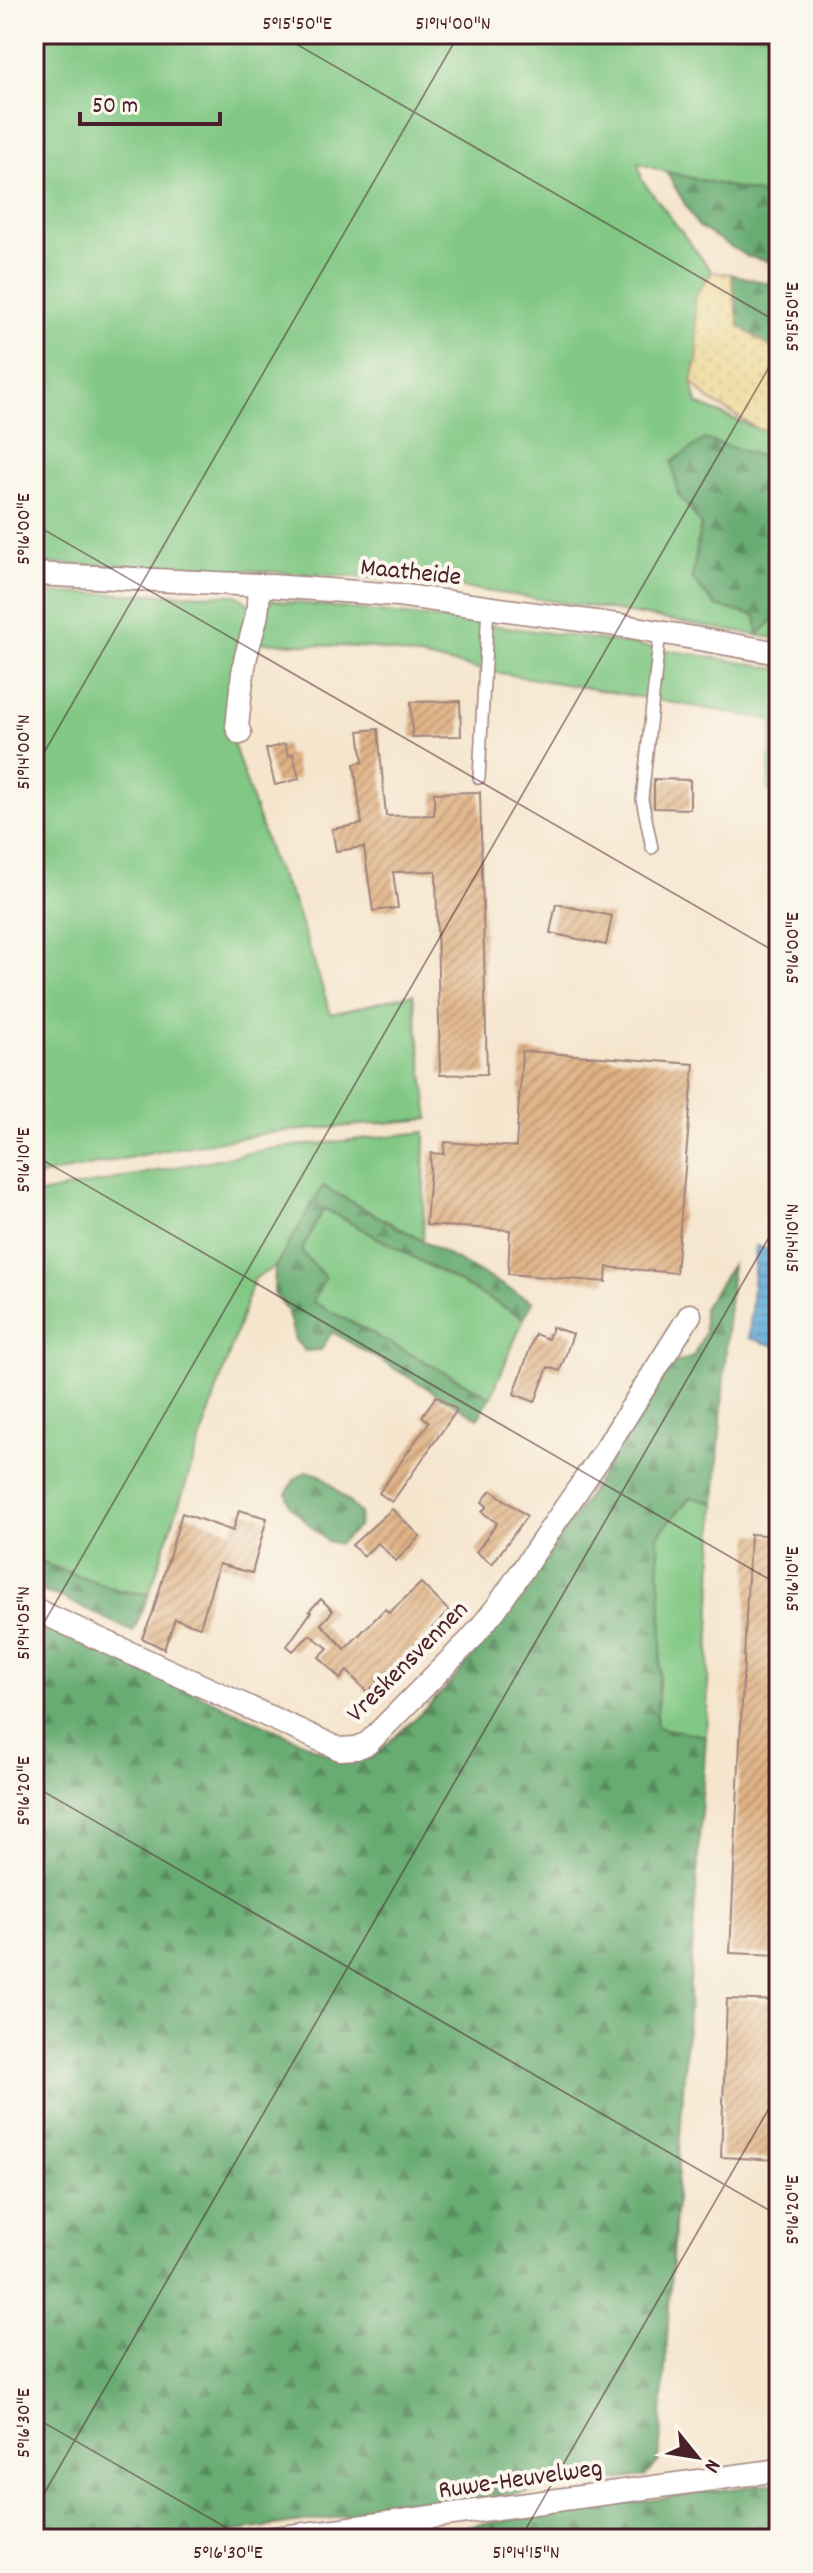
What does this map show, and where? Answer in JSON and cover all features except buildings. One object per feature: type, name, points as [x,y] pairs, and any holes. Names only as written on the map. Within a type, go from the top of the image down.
[{"type":"street","name":"Maatheide","points":[[34,574],[398,595],[660,632],[779,653]]},
{"type":"street","points":[[240,733],[237,727],[247,653],[258,620],[258,585]]},
{"type":"street","name":"Vreskensvennen","points":[[34,1609],[340,1749],[368,1743],[472,1638],[497,1607],[603,1453],[690,1315]]},
{"type":"street","name":"Ruwe-Heuvelweg","points":[[268,2539],[779,2470]]},
{"type":"lane","points":[[479,778],[488,606]]},
{"type":"lane","points":[[652,848],[642,799],[660,632]]},
{"type":"green space","points":[[34,34],[779,34],[779,198],[638,163],[642,180],[712,272],[694,299],[698,355],[692,382],[697,404],[760,430],[779,430],[779,465],[754,454],[678,494],[701,523],[692,579],[716,606],[756,616],[758,634],[779,614],[779,639],[420,581],[212,568],[34,563]]},
{"type":"green space","points":[[666,172],[779,198],[779,264],[746,256],[698,226]]},
{"type":"green space","points":[[731,274],[779,286],[779,353],[739,326]]},
{"type":"green space","points":[[704,439],[779,465],[779,614],[758,635],[756,616],[716,606],[692,579],[701,524],[678,494],[672,462]]},
{"type":"green space","points":[[34,593],[237,595],[250,605],[234,670],[229,720],[231,737],[273,862],[294,903],[331,1014],[413,994],[429,1119],[268,1133],[34,1177]]},
{"type":"green space","points":[[270,600],[525,630],[779,669],[779,793],[768,791],[773,720],[374,648],[256,642]]},
{"type":"green space","points":[[425,1132],[423,1241],[323,1186],[275,1267],[254,1279],[149,1594],[121,1591],[34,1560],[34,1195],[269,1149]]},
{"type":"green space","points":[[323,1186],[533,1302],[524,1318],[324,1208],[301,1251],[325,1277],[313,1302],[491,1397],[478,1418],[332,1332],[321,1350],[305,1351],[295,1340],[287,1309],[274,1294],[275,1267]]},
{"type":"green space","points":[[323,1208],[524,1318],[491,1397],[312,1302],[301,1251]]},
{"type":"green space","points":[[732,1265],[715,1503],[690,1497],[658,1535],[662,1636],[656,1727],[706,1736],[659,2461],[645,2476],[179,2539],[34,2539],[34,1619],[337,1758],[372,1758],[442,1692],[512,1607],[593,1488],[669,1365],[693,1357],[705,1332],[703,1308]]},
{"type":"green space","points":[[307,1471],[322,1476],[360,1513],[358,1527],[339,1544],[327,1541],[290,1506],[287,1493],[294,1480]]},
{"type":"green space","points":[[690,1497],[715,1503],[706,1736],[656,1728],[662,1636],[658,1535]]},
{"type":"green space","points":[[34,1560],[121,1591],[149,1594],[133,1632],[61,1597],[34,1589]]},
{"type":"green space","points":[[779,2483],[779,2539],[376,2539],[764,2484]]},
{"type":"sand","points":[[712,272],[731,274],[739,326],[779,353],[779,430],[760,430],[708,399],[692,382],[698,355],[694,298]]},
{"type":"water","points":[[756,1246],[779,1253],[779,1347],[749,1338]]}]
